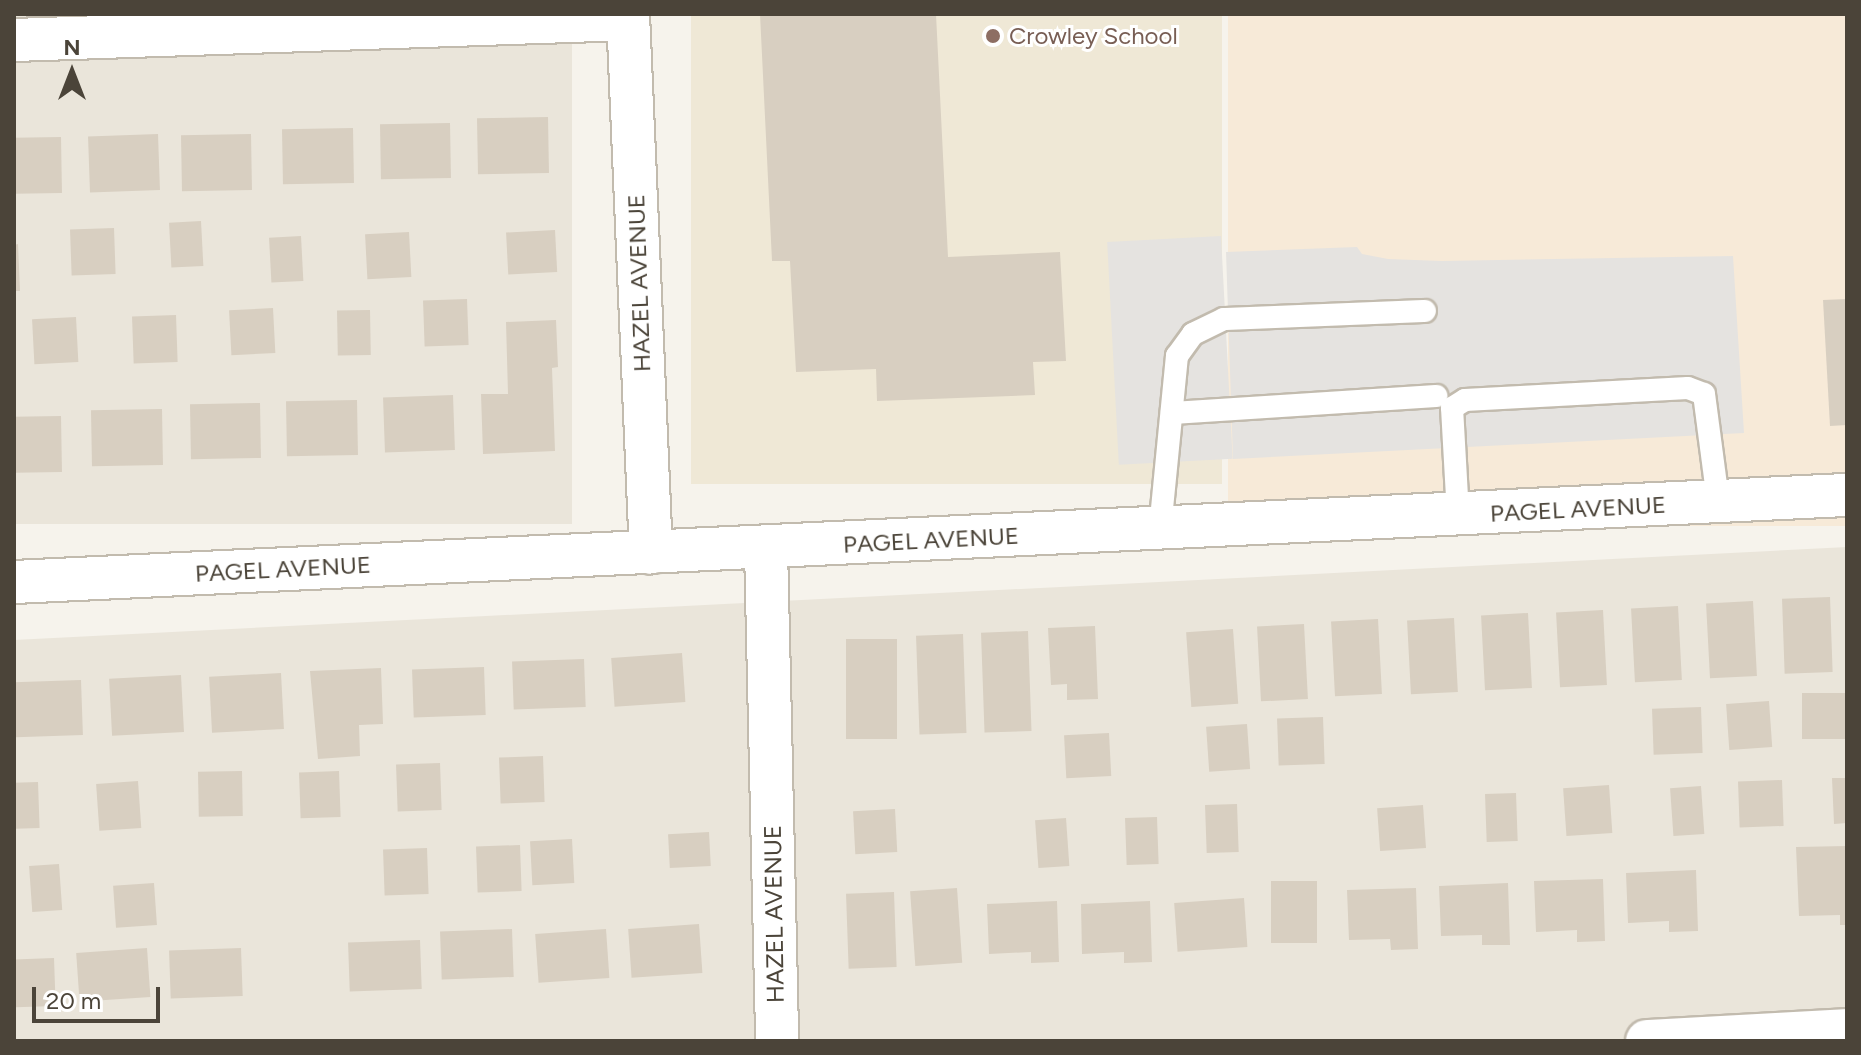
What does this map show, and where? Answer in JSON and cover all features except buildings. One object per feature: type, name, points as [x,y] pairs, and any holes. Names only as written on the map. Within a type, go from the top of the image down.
[{"type":"street","points":[[14,40],[628,17]]},
{"type":"street","name":"HAZEL AVENUE","points":[[628,17],[651,553]]},
{"type":"street","name":"PAGEL AVENUE","points":[[14,582],[1847,495]]},
{"type":"street","name":"HAZEL AVENUE","points":[[766,548],[777,1041]]},
{"type":"street","points":[[1647,1041],[1847,1030]]},
{"type":"lane","points":[[1160,529],[1177,356],[1193,334],[1224,319],[1425,311]]},
{"type":"lane","points":[[1458,515],[1452,408],[1465,400],[1688,388],[1704,394],[1718,501]]},
{"type":"lane","points":[[1172,413],[1436,396]]},
{"type":"shaded area","points":[[14,14],[572,14],[572,524],[14,524]]},
{"type":"shaded area","points":[[691,14],[1222,14],[1222,484],[691,484]]},
{"type":"shaded area","points":[[1228,14],[1847,14],[1847,526],[1228,526]]},
{"type":"shaded area","points":[[1221,236],[1233,459],[1119,465],[1107,242]]},
{"type":"shaded area","points":[[1357,247],[1362,254],[1388,259],[1442,261],[1733,256],[1744,433],[1233,459],[1226,252]]},
{"type":"shaded area","points":[[1847,547],[1847,1041],[14,1041],[14,640]]},
{"type":"place","name":"Crowley School","points":[[993,36]]}]
